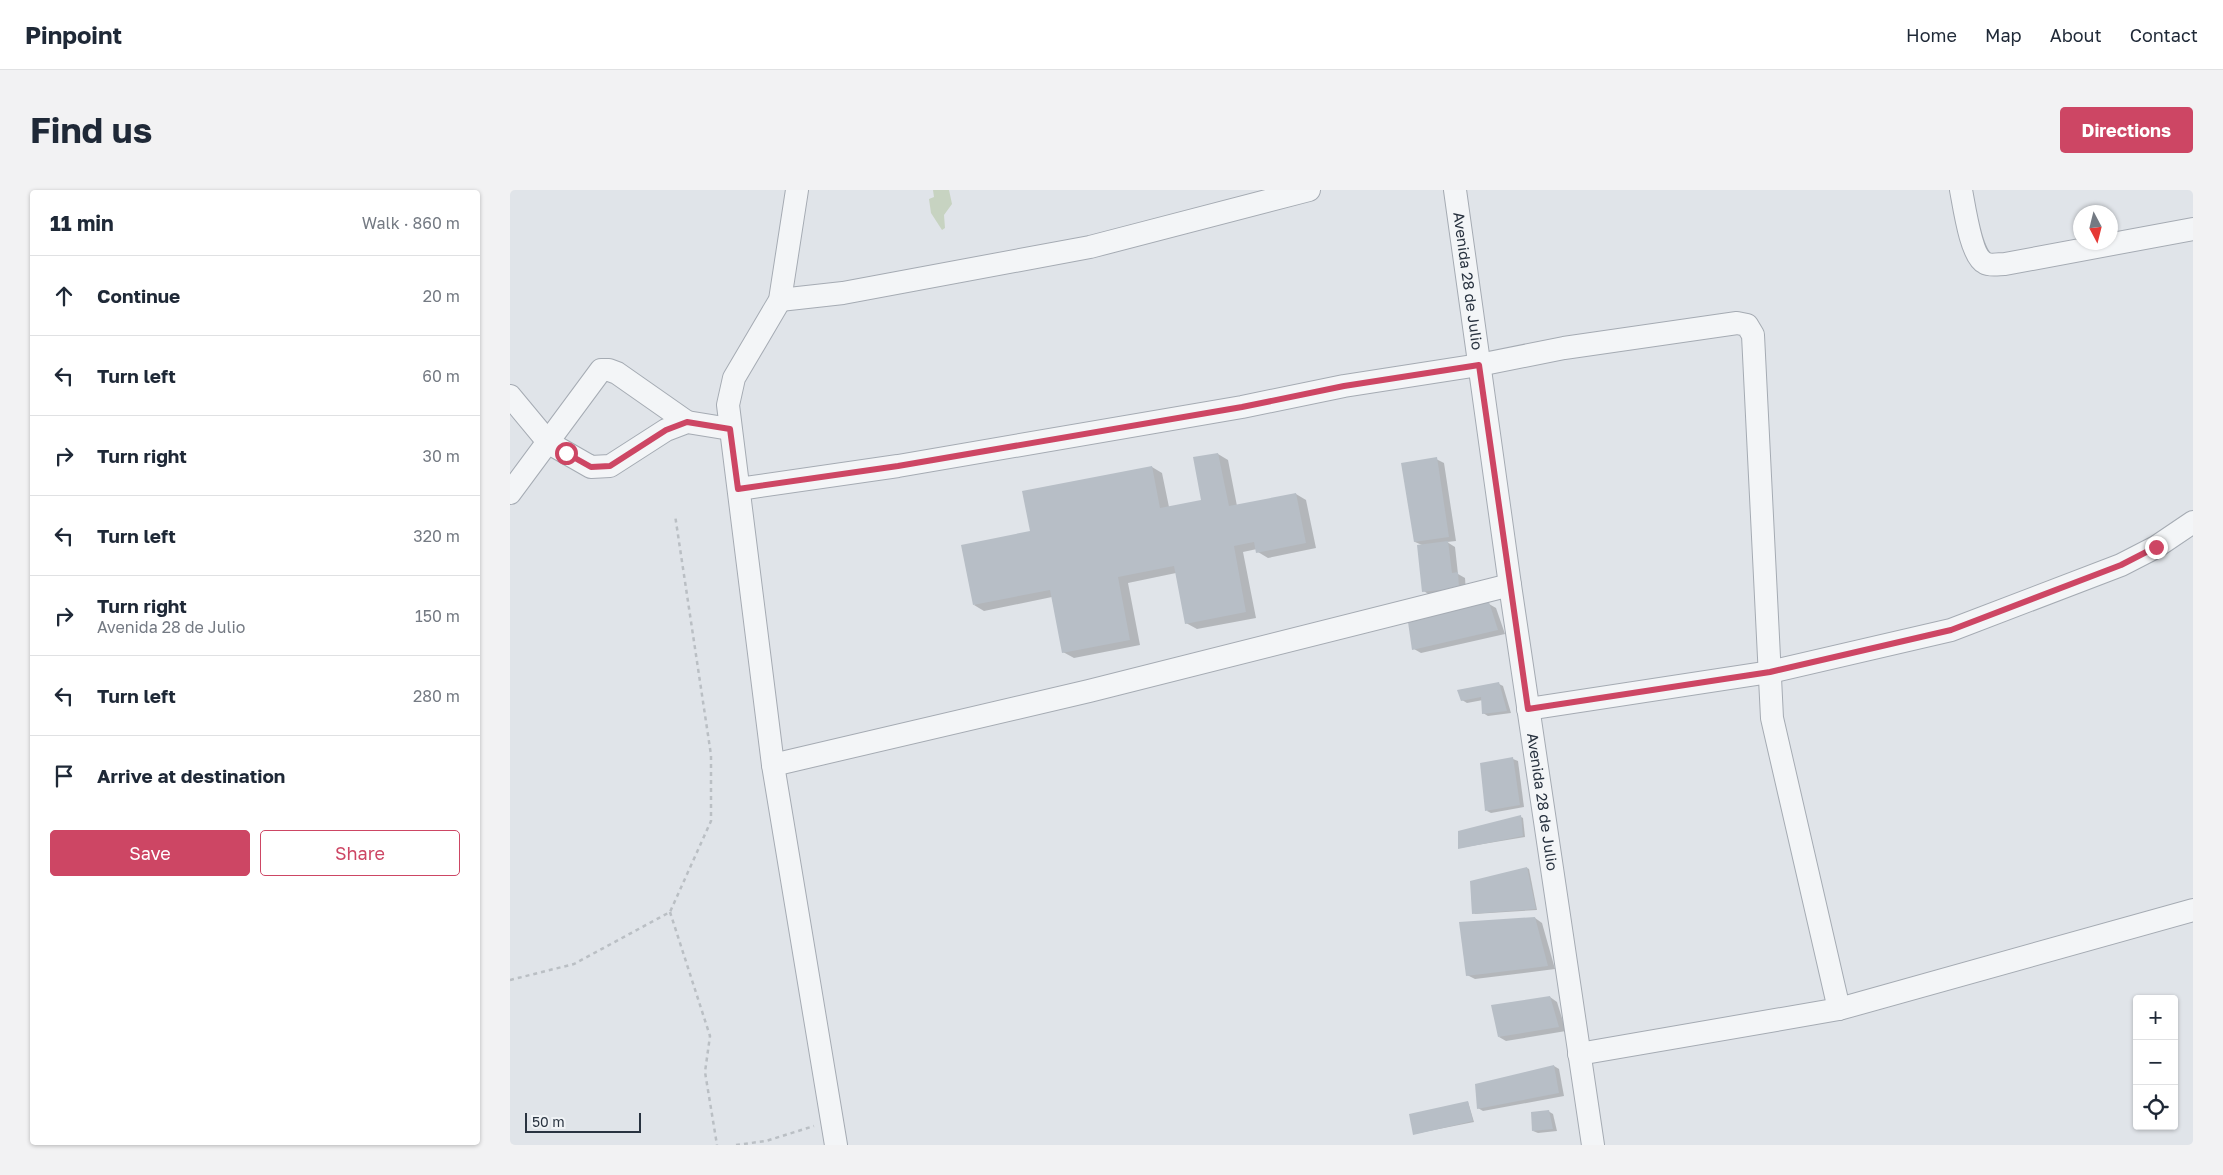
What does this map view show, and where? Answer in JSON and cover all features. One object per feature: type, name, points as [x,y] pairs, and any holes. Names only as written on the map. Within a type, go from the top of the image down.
[{"type":"street","points":[[797,190],[780,300],[734,378],[728,405],[774,765],[836,1145]]},
{"type":"street","points":[[780,300],[843,293],[1090,247],[1309,190]]},
{"type":"street","name":"Avenida 28 de Julio","points":[[1455,190],[1510,585],[1593,1145]]},
{"type":"street","points":[[1961,190],[1972,242],[1978,258],[1986,264],[2005,264],[2193,229]]},
{"type":"street","points":[[738,489],[898,466],[1242,407],[1344,386],[1479,365],[1564,348],[1737,323],[1747,326],[1752,335],[1772,718],[1839,1009]]},
{"type":"street","points":[[510,492],[549,443],[563,419],[601,370],[610,370],[616,373],[687,422],[730,429]]},
{"type":"street","points":[[510,396],[549,443],[591,467],[610,466],[666,430],[687,422]]},
{"type":"street","points":[[1528,709],[1770,672],[1951,630],[2121,565],[2156,547],[2193,522]]},
{"type":"street","points":[[774,765],[1089,691],[1510,585]]},
{"type":"street","points":[[1579,1054],[1839,1009],[2193,910]]},
{"type":"path","points":[[510,980],[574,964],[670,912],[711,821],[711,755],[675,515]]},
{"type":"path","points":[[670,912],[710,1036],[705,1072],[717,1145]]},
{"type":"path","points":[[736,1145],[766,1140],[832,1120]]},
{"type":"green space","points":[[933,190],[949,190],[952,204],[944,215],[945,228],[942,230],[931,213],[929,199],[934,197]]},
{"type":"building","points":[[1218,453],[1229,506],[1296,493],[1306,543],[1256,553],[1254,542],[1234,546],[1246,612],[1185,624],[1174,566],[1118,577],[1130,640],[1062,653],[1050,590],[973,605],[961,545],[1030,531],[1022,491],[1152,466],[1160,508],[1201,500],[1193,457]]},
{"type":"building","points":[[1437,457],[1449,537],[1414,542],[1401,463]]},
{"type":"building","points":[[1448,541],[1452,573],[1458,572],[1459,588],[1422,592],[1417,545]]},
{"type":"building","points":[[1489,602],[1498,630],[1412,650],[1407,615]]},
{"type":"building","points":[[1499,682],[1507,711],[1482,714],[1481,697],[1461,701],[1457,690]]},
{"type":"building","points":[[1513,757],[1520,805],[1485,811],[1480,763]]},
{"type":"building","points":[[1521,815],[1523,836],[1458,849],[1458,831]]},
{"type":"building","points":[[1527,867],[1536,909],[1472,914],[1470,881]]},
{"type":"building","points":[[1535,917],[1548,966],[1466,976],[1459,922]]},
{"type":"building","points":[[1550,996],[1559,1027],[1498,1037],[1491,1005]]},
{"type":"building","points":[[1554,1065],[1559,1093],[1477,1109],[1475,1084]]},
{"type":"building","points":[[1468,1101],[1473,1121],[1413,1135],[1409,1114]]},
{"type":"building","points":[[1549,1110],[1553,1129],[1532,1131],[1531,1112]]},
{"type":"route","points":[[566,453],[591,467],[610,466],[666,430],[687,422],[711,425],[730,429],[738,489],[898,466],[1120,426],[1242,407],[1344,386],[1479,365],[1528,709],[1770,672],[1951,630],[2121,565],[2156,547]]}]
